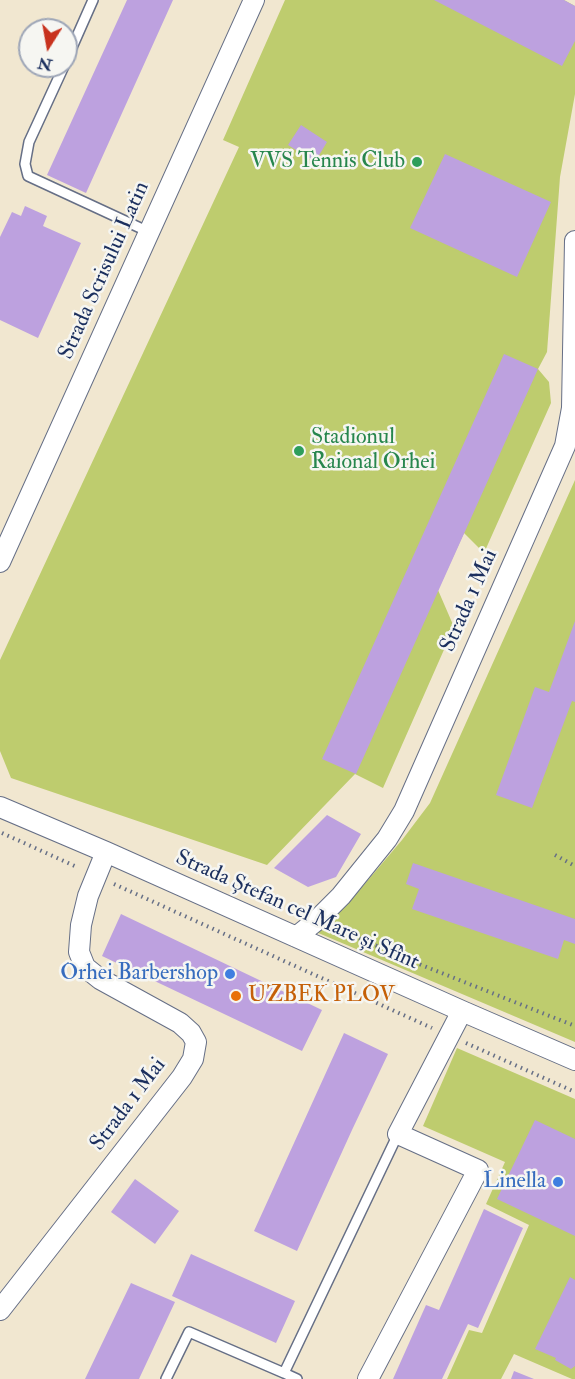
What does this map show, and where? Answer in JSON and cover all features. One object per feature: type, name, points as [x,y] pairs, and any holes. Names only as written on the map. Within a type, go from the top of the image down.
[{"type":"street","name":"Strada Scrisului Latin","points":[[0,562],[254,0]]},
{"type":"street","name":"Strada 1 Mai","points":[[296,937],[341,896],[387,839],[404,811],[565,446],[572,408],[575,241]]},
{"type":"street","name":"Strada Ștefan cel Mare și Sfînt","points":[[0,807],[575,1060]]},
{"type":"street","name":"Strada 1 Mai","points":[[0,1310],[182,1077],[193,1059],[196,1042],[191,1033],[180,1023],[100,979],[85,967],[79,952],[81,925],[88,896],[106,852]]},
{"type":"street","points":[[368,1379],[478,1170],[398,1134],[462,1011]]},
{"type":"lane","points":[[78,34],[93,0]]},
{"type":"lane","points":[[58,78],[29,142],[25,164],[28,176],[149,232]]},
{"type":"lane","points":[[284,1373],[398,1134]]},
{"type":"lane","points":[[166,1379],[189,1332],[297,1379]]},
{"type":"path","points":[[0,833],[575,1092]]},
{"type":"path","points":[[555,855],[575,866]]},
{"type":"green space","name":"Stadionul Raional Orhei","points":[[285,0],[564,0],[575,6],[575,94],[560,177],[547,352],[538,369],[549,382],[551,403],[484,553],[464,533],[438,590],[454,627],[383,788],[355,774],[267,865],[11,778],[0,751],[0,660],[239,147],[223,140]]},
{"type":"green space","points":[[575,480],[575,1042],[316,932],[346,906],[430,803]]},
{"type":"green space","points":[[457,1048],[575,1099],[575,1379],[514,1354],[501,1379],[447,1379],[469,1330],[482,1333],[529,1225],[486,1204],[505,1162],[423,1126]]},
{"type":"building","points":[[127,0],[173,0],[86,193],[47,175]]},
{"type":"building","points":[[434,0],[564,0],[575,6],[575,41],[562,66]]},
{"type":"building","points":[[301,125],[327,142],[315,162],[288,145]]},
{"type":"building","points":[[445,154],[551,202],[517,277],[410,228]]},
{"type":"building","points":[[25,206],[47,216],[43,226],[81,243],[38,338],[0,320],[0,237],[12,212],[21,216]]},
{"type":"building","points":[[504,354],[538,369],[356,774],[322,759]]},
{"type":"building","points":[[575,621],[575,702],[572,701],[532,808],[496,795],[535,687],[549,692]]},
{"type":"building","points":[[327,815],[361,834],[336,877],[308,887],[274,868]]},
{"type":"building","points":[[413,863],[575,919],[575,944],[564,940],[558,959],[412,909],[419,889],[406,884]]},
{"type":"building","points":[[121,914],[322,1010],[302,1051],[102,956]]},
{"type":"building","points":[[344,1033],[388,1054],[297,1251],[254,1231]]},
{"type":"building","points":[[535,1120],[575,1139],[575,1236],[497,1199]]},
{"type":"building","points":[[135,1179],[179,1211],[155,1244],[111,1212]]},
{"type":"building","points":[[484,1209],[523,1228],[478,1328],[468,1324],[442,1379],[393,1379],[426,1305],[439,1310]]},
{"type":"building","points":[[191,1254],[295,1301],[276,1343],[172,1296]]},
{"type":"building","points":[[570,1277],[575,1280],[575,1366],[571,1369],[555,1360],[556,1358],[535,1349]]},
{"type":"building","points":[[131,1283],[175,1302],[139,1379],[85,1379]]},
{"type":"building","points":[[514,1371],[534,1379],[511,1379]]},
{"type":"place","name":"VVS Tennis Club","points":[[417,162]]},
{"type":"place","name":"Stadionul Raional Orhei","points":[[299,451]]},
{"type":"place","name":"Orhei Barbershop","points":[[230,974]]},
{"type":"place","name":"UZBEK PLOV","points":[[236,996]]},
{"type":"place","name":"Linella","points":[[558,1182]]}]
